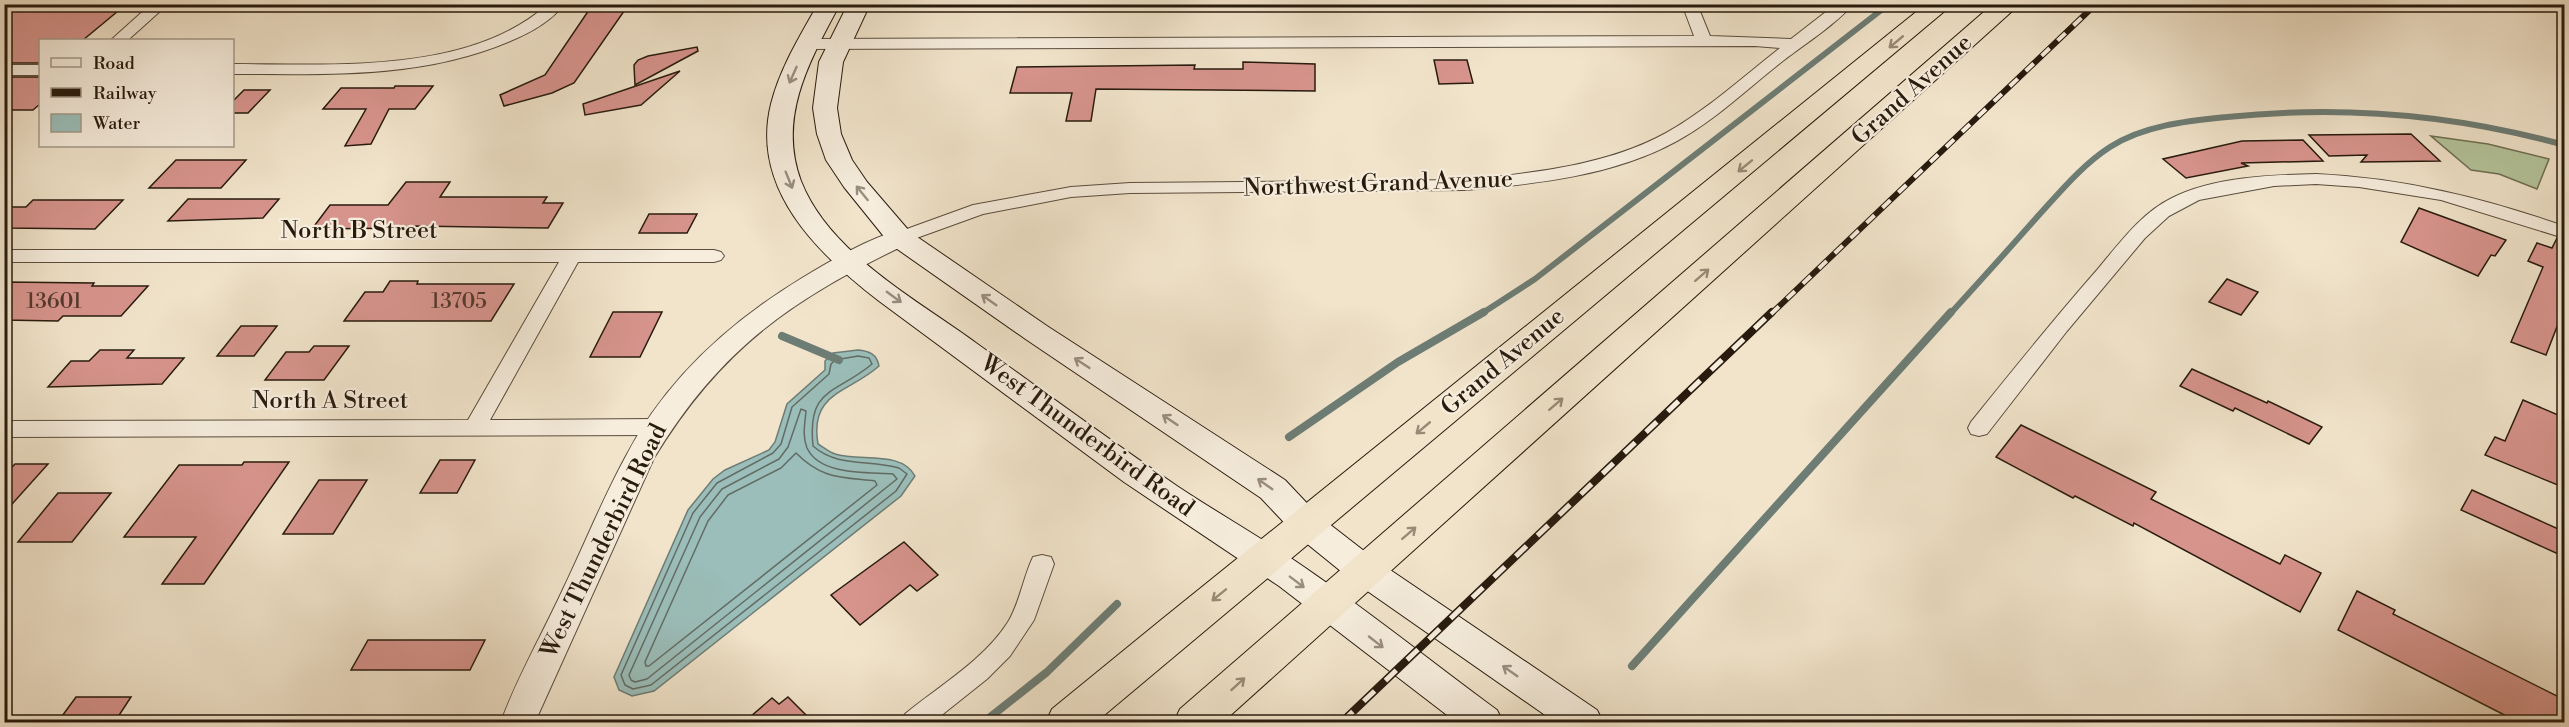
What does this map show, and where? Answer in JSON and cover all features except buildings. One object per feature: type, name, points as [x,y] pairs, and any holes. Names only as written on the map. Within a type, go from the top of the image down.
[{"type":"highway","name":"Grand Avenue","points":[[1067,723],[1581,297],[1779,139],[1941,4]]},
{"type":"highway","name":"Grand Avenue","points":[[1195,723],[2008,4]]},
{"type":"main road","name":"West Thunderbird Road","points":[[829,4],[786,90],[778,134],[785,172],[810,222],[848,262],[1071,428],[1194,514],[1264,558],[1484,723]]},
{"type":"main road","points":[[859,4],[831,62],[825,108],[829,134],[839,160],[857,187],[900,238],[1037,333],[1273,489],[1307,525],[1365,571],[1584,723]]},
{"type":"street","points":[[121,39],[161,4]]},
{"type":"street","points":[[234,69],[379,68],[416,64],[477,51],[531,25],[557,4]]},
{"type":"street","points":[[1689,4],[1704,41]]},
{"type":"street","name":"Northwest Grand Avenue","points":[[900,238],[980,209],[1071,192],[1130,188],[1466,185],[1520,180],[1582,169],[1627,156],[1671,137],[1699,119],[1846,4]]},
{"type":"street","points":[[808,44],[1704,41],[1768,41],[1795,44]]},
{"type":"street","points":[[477,51],[496,62]]},
{"type":"street","points":[[4,70],[39,70]]},
{"type":"street","points":[[1979,428],[2090,290],[2149,223],[2172,205],[2191,196],[2253,182],[2356,180],[2461,199],[2510,212],[2565,232]]},
{"type":"street","name":"West Thunderbird Road","points":[[518,723],[640,456],[656,427],[696,376],[724,346],[775,304],[848,262],[900,238]]},
{"type":"street","name":"North B Street","points":[[4,256],[714,256]]},
{"type":"street","points":[[475,428],[572,256]]},
{"type":"street","name":"North A Street","points":[[4,429],[656,427]]},
{"type":"street","points":[[914,723],[993,656],[1012,636],[1026,612],[1041,564]]},
{"type":"green space","points":[[2431,136],[2488,144],[2549,159],[2537,189],[2499,174],[2471,170]]},
{"type":"water","points":[[858,350],[872,354],[879,366],[825,404],[817,427],[818,444],[835,454],[890,460],[909,468],[915,476],[901,496],[654,691],[632,696],[619,690],[614,677],[688,510],[713,479],[725,470],[769,450],[775,442],[787,404],[825,370],[825,361],[833,353]]},
{"type":"waterway","points":[[1481,314],[1535,279],[1889,4]]},
{"type":"waterway","points":[[1950,314],[2081,170],[2110,147],[2152,129],[2197,120],[2270,113],[2355,112],[2439,119],[2522,134],[2564,145]]},
{"type":"waterway","points":[[1289,437],[1398,362],[1484,312]]},
{"type":"waterway","points":[[1632,666],[1951,312]]},
{"type":"waterway","points":[[782,336],[839,360]]},
{"type":"waterway","points":[[984,722],[1047,672],[1117,604]]},
{"type":"railway","points":[[1771,314],[2096,4]]},
{"type":"railway","points":[[1342,722],[1772,312]]}]
